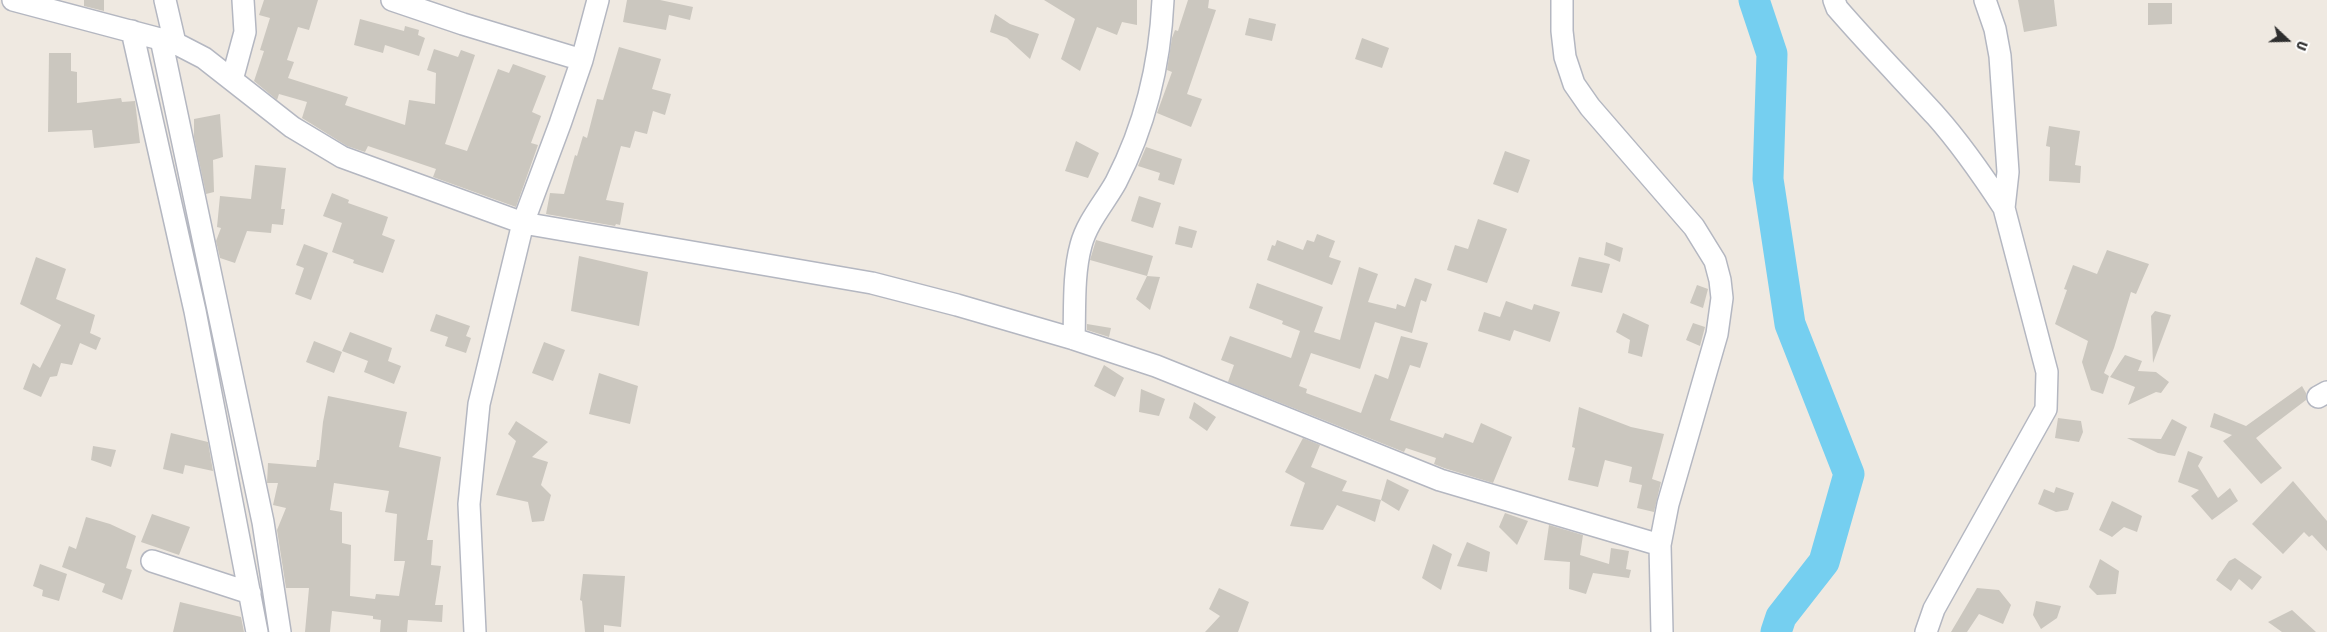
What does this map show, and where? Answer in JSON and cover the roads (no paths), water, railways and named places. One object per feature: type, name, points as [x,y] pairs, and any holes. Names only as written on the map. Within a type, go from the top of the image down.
[{"type":"street","points":[[12,0],[153,37],[204,58],[292,127],[342,157],[523,223],[872,284],[957,305],[1074,339],[1156,366],[1440,480],[1660,545]]},
{"type":"street","points":[[165,0],[153,37],[195,311],[232,445],[263,522],[267,626]]},
{"type":"street","points":[[232,80],[246,32],[243,0]]},
{"type":"street","points":[[392,0],[463,24],[582,60]]},
{"type":"street","points":[[475,632],[469,504],[479,404],[523,223],[582,60],[598,0]]},
{"type":"street","points":[[1074,339],[1081,243],[1116,181],[1146,113],[1157,67],[1163,0]]},
{"type":"street","points":[[1562,0],[1562,31],[1565,57],[1574,84],[1590,107],[1694,227],[1715,261],[1720,280],[1722,298],[1717,334],[1668,504],[1660,545],[1662,632]]},
{"type":"street","points":[[1834,0],[1837,8],[1874,52],[1936,116],[1980,170],[2004,208],[2047,372],[2046,409],[1934,609],[1926,632]]},
{"type":"street","points":[[1985,0],[1995,30],[2000,56],[2008,172],[2004,208]]},
{"type":"street","points":[[153,37],[232,445],[250,593],[267,626]]},
{"type":"street","points":[[152,561],[250,593]]},
{"type":"waterway","points":[[1754,0],[1772,54],[1768,179],[1790,324],[1849,474],[1824,562],[1781,617],[1776,632]]}]
